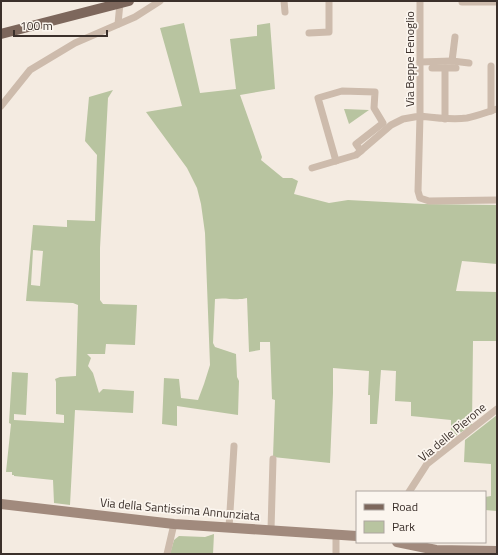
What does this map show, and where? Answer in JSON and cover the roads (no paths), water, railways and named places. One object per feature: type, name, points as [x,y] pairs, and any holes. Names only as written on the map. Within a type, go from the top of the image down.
[{"type":"main road","points":[[1,34],[124,2]]},
{"type":"street","points":[[1,106],[30,70],[75,43],[135,17],[160,1]]},
{"type":"street","points":[[284,1],[285,12]]},
{"type":"street","points":[[309,32],[329,32],[329,1]]},
{"type":"street","name":"Via Beppe Fenoglio","points":[[420,1],[420,116]]},
{"type":"street","points":[[118,24],[124,2]]},
{"type":"street","points":[[462,2],[497,2]]},
{"type":"street","points":[[452,61],[455,37]]},
{"type":"street","points":[[420,62],[452,61],[469,63]]},
{"type":"street","points":[[312,168],[356,155],[391,125],[403,119],[420,116],[445,119],[469,118],[494,110],[491,66]]},
{"type":"street","points":[[432,68],[456,68]]},
{"type":"street","points":[[445,68],[445,119]]},
{"type":"street","points":[[336,161],[318,98],[342,91],[374,92],[374,108],[383,123],[356,144],[361,151]]},
{"type":"street","points":[[420,116],[418,191],[420,198],[429,201],[497,200]]},
{"type":"street","name":"Via delle Pierone","points":[[410,491],[428,464],[497,409]]},
{"type":"street","points":[[229,528],[234,446]]},
{"type":"street","points":[[271,530],[273,459]]},
{"type":"street","name":"Via della Santissima Annunziata","points":[[1,504],[174,524],[356,536]]},
{"type":"street","points":[[168,554],[174,524]]},
{"type":"street","points":[[336,534],[336,554]]},
{"type":"street","points":[[402,543],[436,550],[497,551]]}]
